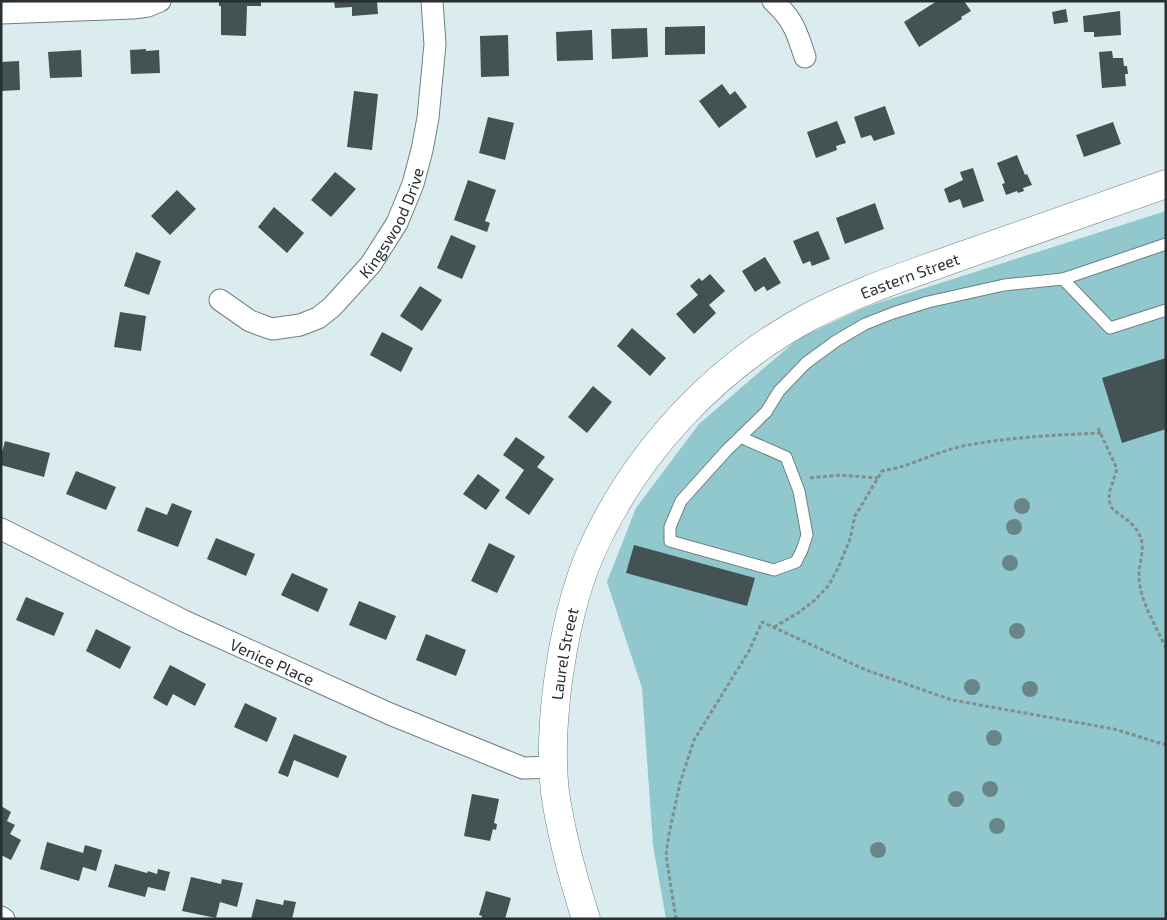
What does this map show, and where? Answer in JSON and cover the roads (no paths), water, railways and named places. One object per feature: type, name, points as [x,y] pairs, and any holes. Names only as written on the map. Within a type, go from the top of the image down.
[{"type":"street","points":[[1,13],[133,8],[148,6],[160,1]]},
{"type":"street","name":"Kingswood Drive","points":[[220,300],[250,321],[272,329],[300,325],[318,318],[332,307],[371,264],[397,223],[413,184],[422,150],[428,118],[435,44],[432,1]]},
{"type":"street","points":[[773,1],[784,11],[794,25],[805,56]]},
{"type":"street","name":"Eastern Street","points":[[682,415],[734,367],[754,352],[782,333],[835,304],[919,271],[1166,184]]},
{"type":"street","name":"Laurel Street","points":[[586,919],[560,819],[554,767],[555,709],[569,619],[590,554],[608,518],[632,478],[661,438],[682,415]]},
{"type":"street","name":"Venice Place","points":[[1,529],[184,621],[390,714],[523,768],[554,767]]},
{"type":"lane","points":[[740,437],[786,457],[799,491],[807,535],[796,562],[774,570],[670,541],[670,527],[681,501],[740,437],[766,412],[779,392],[806,363],[836,341],[865,324],[892,313],[928,302],[1004,285],[1063,279],[1166,244]]},
{"type":"lane","points":[[1063,279],[1110,328],[1166,310]]}]
